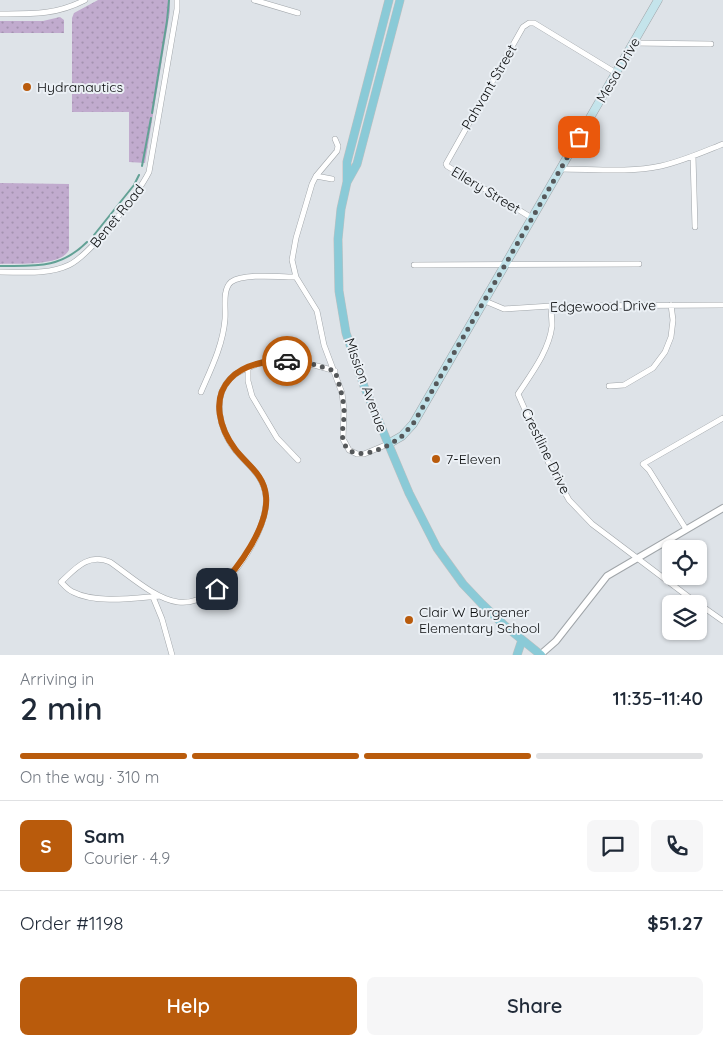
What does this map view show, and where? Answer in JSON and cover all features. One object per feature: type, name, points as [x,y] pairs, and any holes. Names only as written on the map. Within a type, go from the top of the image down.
[{"type":"main road","name":"Mission Avenue","points":[[389,0],[347,162],[347,182],[341,210],[338,239],[338,274],[341,305],[354,359],[422,522],[445,560],[482,604],[541,655]]},
{"type":"main road","name":"Mission Avenue","points":[[347,182],[358,164],[400,0]]},
{"type":"main road","name":"Mesa Drive","points":[[388,444],[402,436],[413,424],[658,0]]},
{"type":"main road","points":[[517,655],[522,640]]},
{"type":"street","points":[[0,14],[41,14],[69,8],[85,0]]},
{"type":"street","name":"Benet Road","points":[[0,272],[42,272],[70,265],[84,255],[141,188],[149,172],[153,155],[177,0]]},
{"type":"street","points":[[254,0],[298,13]]},
{"type":"street","name":"Pahvant Street","points":[[448,159],[523,27],[529,23],[534,23],[616,73]]},
{"type":"street","points":[[633,44],[712,44]]},
{"type":"street","points":[[335,139],[338,146],[337,151],[316,176],[296,238],[292,260],[296,277],[317,311],[324,345],[342,393],[344,410],[342,439],[346,448],[356,454],[364,454],[388,444]]},
{"type":"street","points":[[560,169],[635,169],[659,166],[693,156],[723,144]]},
{"type":"street","points":[[693,156],[694,227]]},
{"type":"street","name":"Ellery Street","points":[[448,159],[447,166],[532,218]]},
{"type":"street","points":[[316,176],[332,179]]},
{"type":"street","points":[[414,265],[639,264]]},
{"type":"street","points":[[201,392],[217,356],[225,319],[226,289],[232,282],[244,277],[296,277]]},
{"type":"street","name":"Edgewood Drive","points":[[485,300],[504,310],[551,306],[723,305]]},
{"type":"street","points":[[608,386],[624,385],[654,368],[665,352],[671,337],[671,305]]},
{"type":"street","name":"Crestline Drive","points":[[551,306],[552,325],[549,340],[518,394],[550,466],[569,500],[592,524],[687,595]]},
{"type":"street","points":[[160,596],[131,600],[110,600],[72,592],[61,582],[80,565],[89,560],[102,559],[110,562],[160,596],[179,602],[194,601],[217,589],[233,575],[251,546],[260,527],[266,504],[263,484],[225,434],[219,411],[220,399],[225,385],[236,373],[264,361],[309,363],[335,371]]},
{"type":"street","points":[[248,368],[248,381],[252,396],[277,438],[298,460]]},
{"type":"street","points":[[686,529],[649,470],[643,464],[723,418]]},
{"type":"street","points":[[541,655],[556,641],[607,576],[723,508]]},
{"type":"street","points":[[153,597],[162,619],[172,655]]},
{"type":"street","name":"Crestline Drive","points":[[707,610],[723,621]]},
{"type":"shaded area","points":[[98,0],[170,0],[170,11],[145,163],[129,162],[129,112],[72,112],[72,18],[74,13]]},
{"type":"shaded area","points":[[60,17],[64,20],[64,33],[0,33],[0,21],[43,21]]},
{"type":"shaded area","points":[[0,183],[69,184],[69,250],[64,255],[48,262],[0,264]]},
{"type":"waterway","points":[[152,113],[169,0]]},
{"type":"waterway","points":[[142,166],[151,118]]},
{"type":"waterway","points":[[94,235],[134,185],[139,175]]},
{"type":"waterway","points":[[0,266],[36,266],[57,261],[77,251],[87,242]]},
{"type":"way so far","points":[[287,361],[309,363],[335,371],[342,393],[344,410],[342,439],[349,450],[356,454],[364,454],[402,436],[413,424],[579,137]]},
{"type":"place","name":"Hydranautics","points":[[27,87]]},
{"type":"place","name":"7-Eleven","points":[[436,459]]},
{"type":"place","name":"Clair W Burgener Elementary School","points":[[409,620]]},
{"type":"route","points":[[217,589],[233,575],[251,546],[260,527],[266,504],[266,496],[260,477],[236,450],[225,434],[219,411],[220,399],[225,385],[236,373],[264,361],[287,361]]}]
